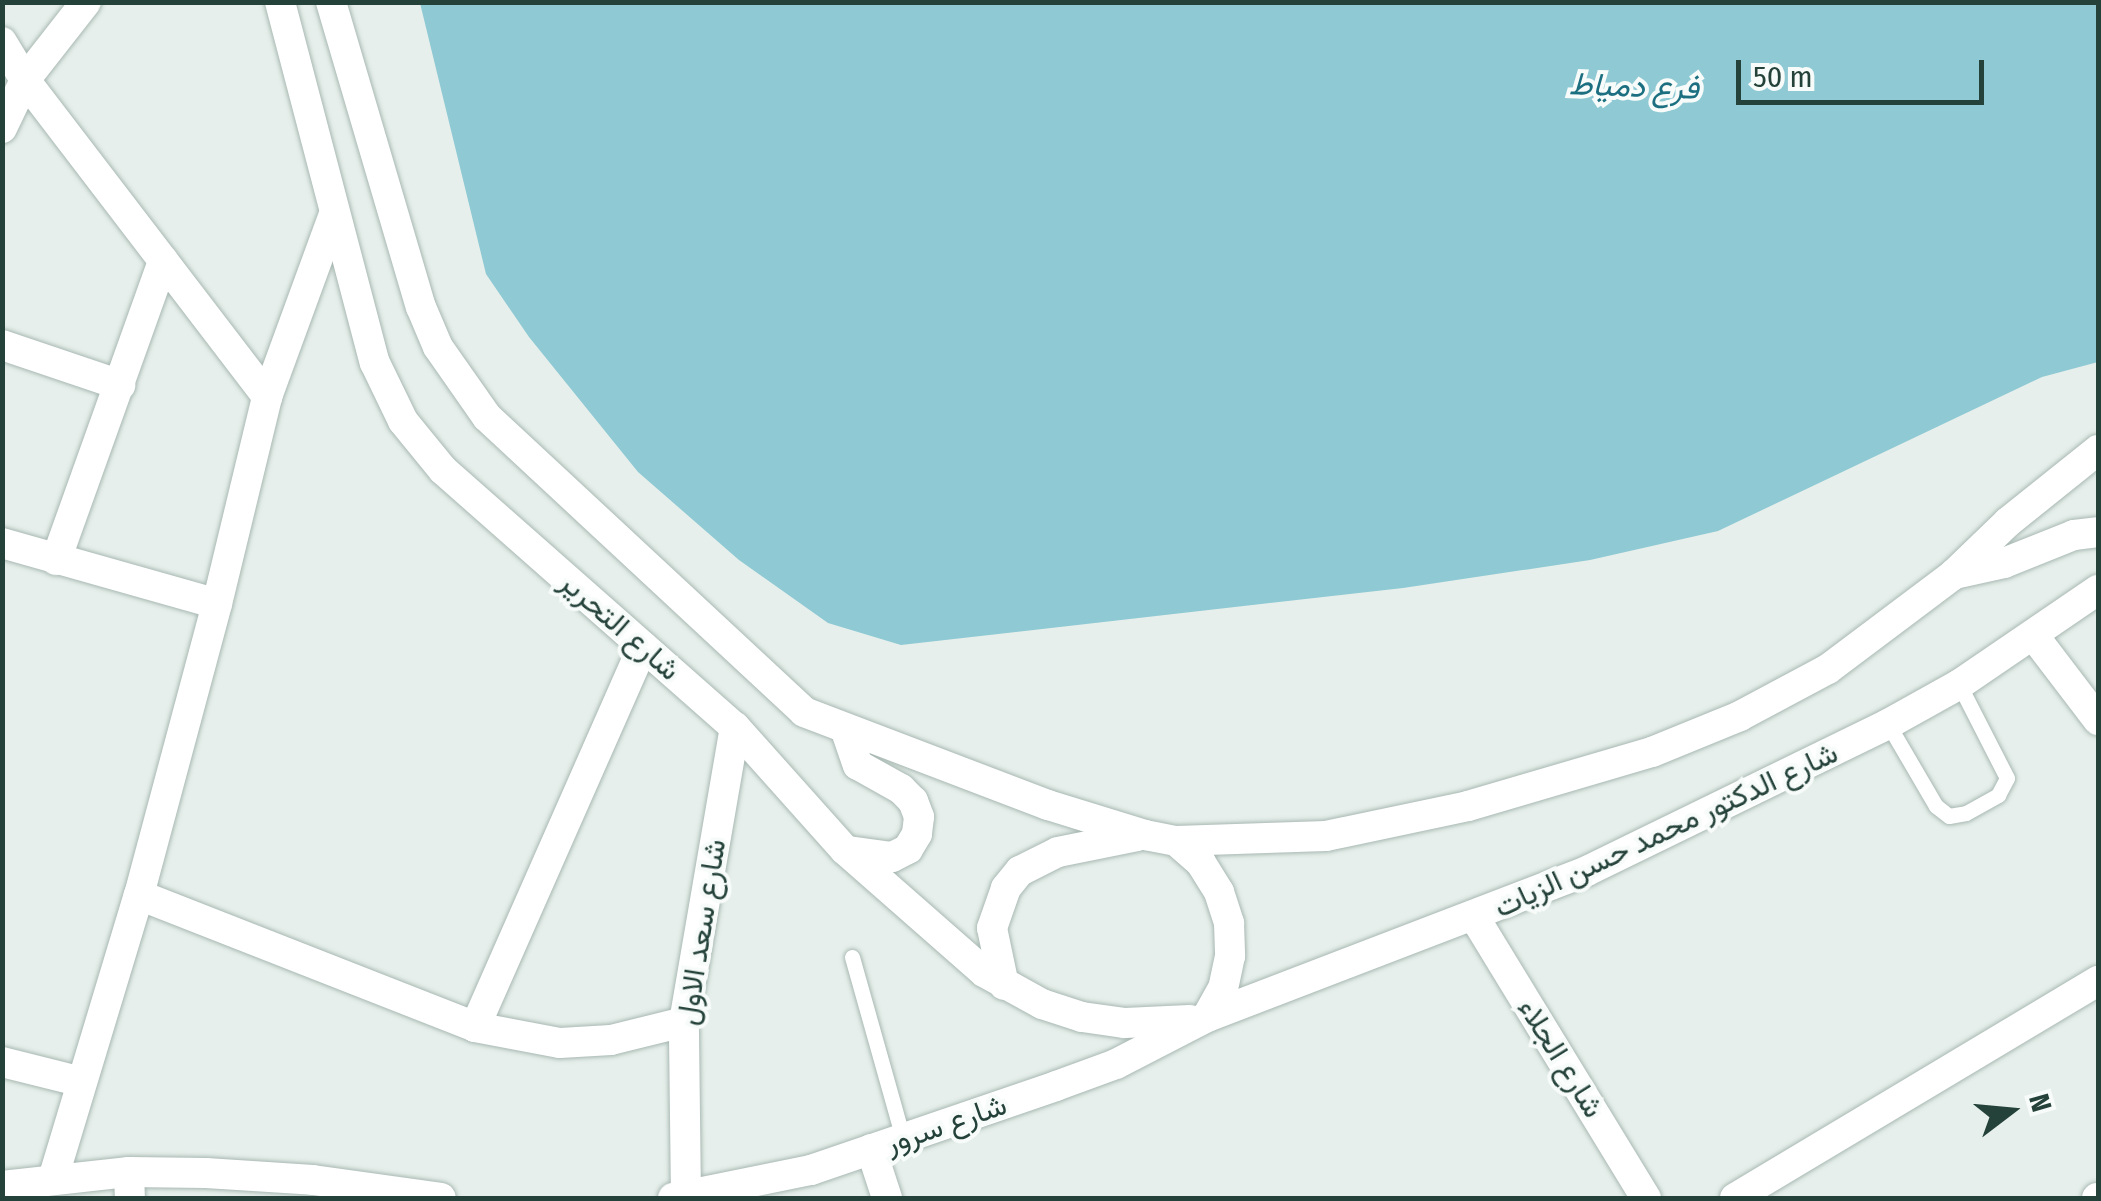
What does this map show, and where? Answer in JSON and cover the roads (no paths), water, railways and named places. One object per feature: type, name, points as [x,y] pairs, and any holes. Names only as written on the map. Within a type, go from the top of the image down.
[{"type":"street","points":[[2,128],[25,80],[86,2]]},
{"type":"street","name":"شارع التحرير","points":[[280,2],[375,364],[403,421],[442,470],[735,727],[846,850],[1004,985],[1082,1017],[1152,1024],[1207,1018]]},
{"type":"street","name":"شارع التحرير","points":[[331,2],[422,307],[460,384],[487,418],[804,712],[1078,816],[1176,841]]},
{"type":"street","points":[[2,42],[25,80],[267,397]]},
{"type":"street","points":[[53,1179],[139,895],[217,604],[267,397],[334,214]]},
{"type":"street","points":[[56,560],[163,261]]},
{"type":"street","points":[[2,345],[120,385]]},
{"type":"street","points":[[1176,841],[1326,836],[1400,824],[1652,752],[1740,716],[1828,669],[1952,574],[2008,522],[2098,450]]},
{"type":"street","points":[[1952,574],[2004,563],[2074,535],[2098,532]]},
{"type":"street","points":[[2,543],[217,604]]},
{"type":"street","name":"شارع الدكتور محمد حسن الزيات","points":[[1207,1018],[1474,918],[1698,821],[1960,684],[2098,590]]},
{"type":"street","points":[[2034,636],[2098,720]]},
{"type":"street","points":[[475,1027],[643,646]]},
{"type":"street","name":"شارع سعد الاول","points":[[682,1198],[684,1022],[735,727]]},
{"type":"street","points":[[846,731],[858,766],[901,789],[913,801],[919,817],[917,834],[908,849],[892,857],[846,850]]},
{"type":"street","points":[[1004,985],[992,928],[1006,888],[1020,871],[1058,852],[1145,834]]},
{"type":"street","points":[[1176,841],[1201,864],[1218,892],[1229,923],[1226,972],[1207,1018]]},
{"type":"street","points":[[139,895],[475,1027],[560,1043],[611,1040],[684,1022]]},
{"type":"street","name":"شارع الجلاء","points":[[1474,918],[1646,1198]]},
{"type":"street","points":[[1735,1198],[2098,981]]},
{"type":"street","name":"شارع سرور","points":[[682,1198],[811,1170],[1116,1064],[1207,1018]]},
{"type":"street","points":[[2,1062],[82,1082]]},
{"type":"street","points":[[871,1149],[887,1198]]},
{"type":"street","points":[[2,1186],[53,1179],[130,1185],[313,1180],[427,1198]]},
{"type":"lane","points":[[1888,724],[1936,806],[1949,816],[1966,814],[1998,795],[2007,778],[1960,684]]},
{"type":"lane","points":[[852,958],[904,1138]]},
{"type":"water","name":"فرع دمياط","points":[[420,3],[2098,3],[2098,362],[2042,377],[1718,531],[1590,560],[1403,588],[901,645],[828,623],[739,560],[638,472],[529,337],[486,274]]}]
